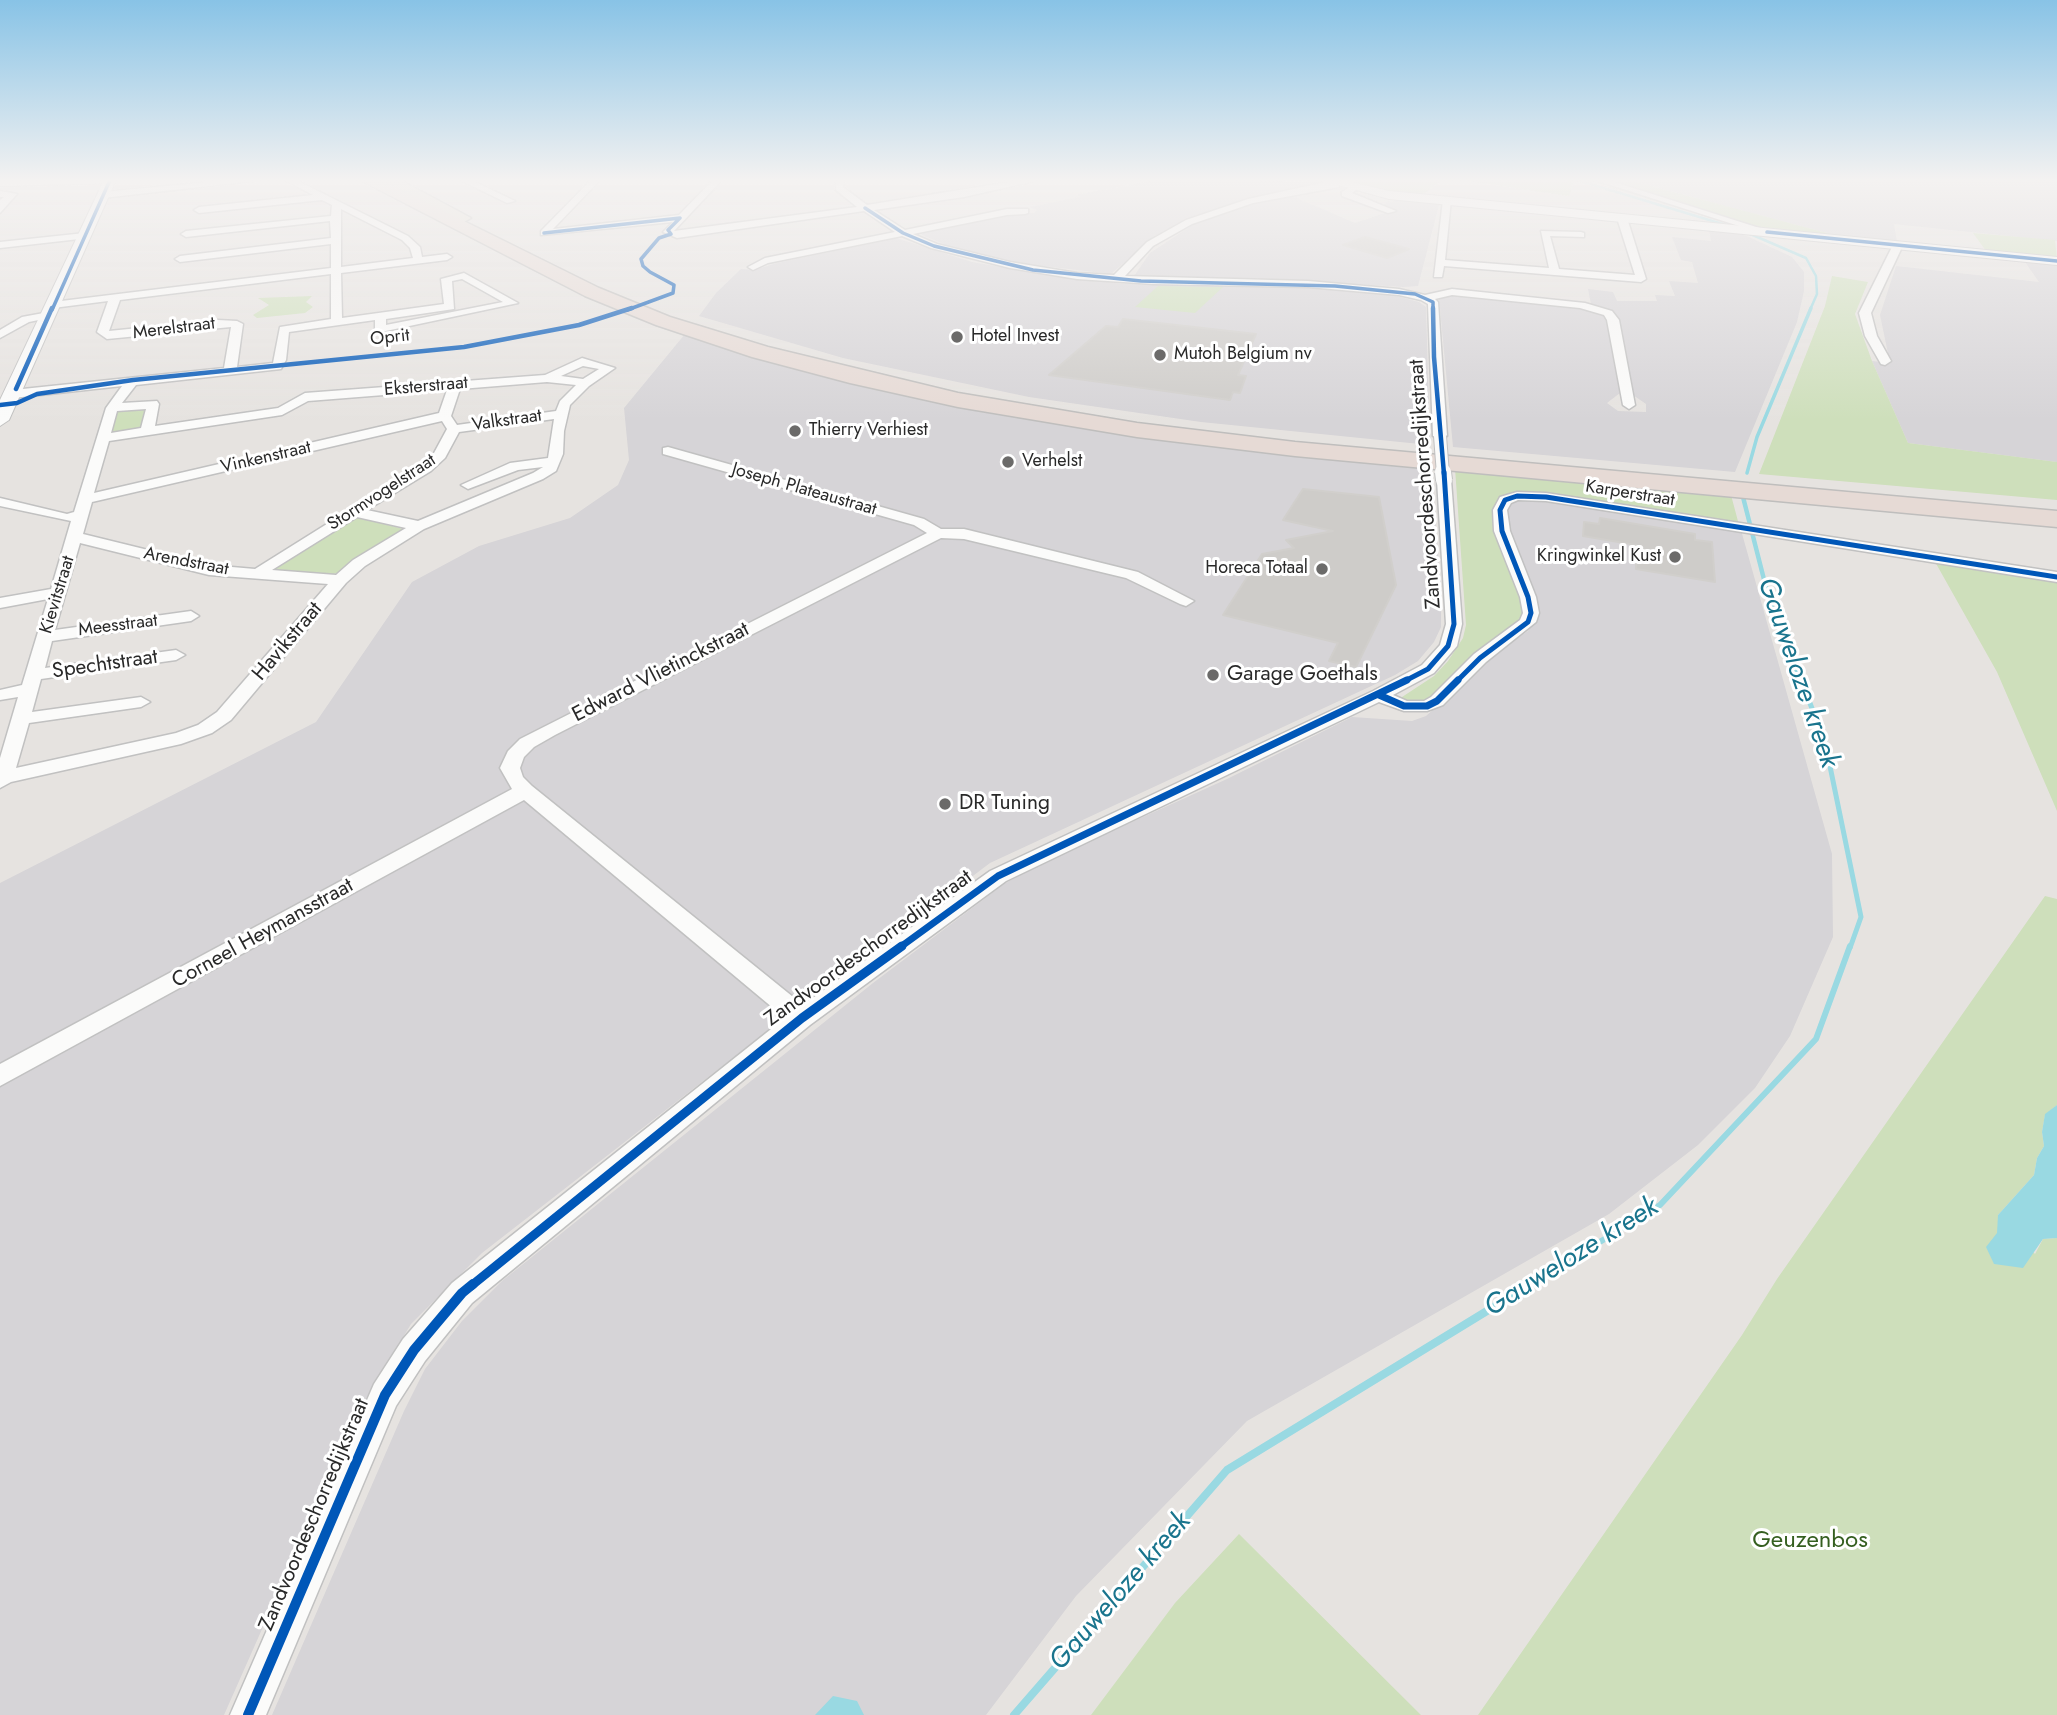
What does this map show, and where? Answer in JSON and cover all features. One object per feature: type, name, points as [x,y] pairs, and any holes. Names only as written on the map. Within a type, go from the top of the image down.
[{"type":"highway","points":[[528,260],[592,292],[663,321],[760,352],[850,376],[958,400],[1137,430],[1295,449],[2057,519]]},
{"type":"highway","points":[[552,260],[608,287],[708,325],[863,368],[972,391],[1143,420],[1294,438],[2057,508]]},
{"type":"main road","points":[[0,420],[8,397],[74,260]]},
{"type":"street","points":[[0,335],[26,318],[51,310],[115,298],[183,260]]},
{"type":"street","points":[[179,261],[186,260]]},
{"type":"street","points":[[337,322],[338,260]]},
{"type":"street","points":[[179,261],[338,270],[418,260]]},
{"type":"street","points":[[753,267],[770,260]]},
{"type":"street","points":[[986,260],[1033,270],[1115,279],[1308,284],[1399,292],[1425,298],[1452,292],[1581,305],[1608,313],[1612,320],[1629,405]]},
{"type":"street","points":[[1115,279],[1134,260]]},
{"type":"street","points":[[1552,260],[1555,272]]},
{"type":"street","points":[[1452,292],[1438,283],[1439,263],[1641,279],[1635,260]]},
{"type":"street","points":[[1885,360],[1871,336],[1865,313],[1891,260]]},
{"type":"street","points":[[8,397],[133,380],[277,366],[281,358],[285,329],[380,316],[450,307],[446,278],[464,276],[513,303],[449,318],[382,329],[380,316]]},
{"type":"street","name":"Merelstraat","points":[[115,298],[103,332],[107,336],[218,323],[237,324],[230,370]]},
{"type":"street","name":"Zandvoordeschorredijkstraat","points":[[248,1715],[385,1395],[414,1350],[462,1293],[802,1018],[998,876],[1380,695],[1428,669],[1448,646],[1454,624],[1434,357],[1434,316],[1433,303],[1425,298]]},
{"type":"street","name":"Eksterstraat","points":[[103,438],[282,411],[305,397],[547,377],[585,383],[609,368],[582,362],[547,377]]},
{"type":"street","name":"Kievitstraat","points":[[2,780],[112,408],[133,380]]},
{"type":"street","points":[[468,485],[515,466],[553,462],[559,414],[573,393],[585,383]]},
{"type":"street","points":[[454,429],[445,416],[455,384]]},
{"type":"street","points":[[112,408],[153,404],[147,432]]},
{"type":"street","name":"Valkstraat","points":[[454,429],[559,414]]},
{"type":"street","name":"Vinkenstraat","points":[[86,499],[445,416]]},
{"type":"street","name":"Stormvogelstraat","points":[[258,575],[267,566],[426,468],[445,448],[454,429]]},
{"type":"street","name":"Joseph Plateaustraat","points":[[668,452],[919,522],[938,533]]},
{"type":"street","name":"Havikstraat","points":[[2,780],[205,729],[224,716],[340,580],[379,548],[419,526],[538,476],[551,468],[553,462]]},
{"type":"street","name":"Karperstraat","points":[[1380,695],[1404,706],[1427,706],[1437,701],[1480,658],[1528,622],[1531,613],[1528,597],[1503,531],[1500,510],[1502,504],[1510,498],[1546,497],[2057,577]]},
{"type":"street","points":[[0,502],[67,518],[80,516]]},
{"type":"street","points":[[354,512],[419,526]]},
{"type":"street","points":[[938,533],[964,534],[1132,575],[1186,601]]},
{"type":"street","name":"Edward Vlietinckstraat","points":[[802,1018],[525,791],[514,779],[510,768],[515,755],[527,743],[938,533]]},
{"type":"street","name":"Arendstraat","points":[[75,537],[209,570],[340,580]]},
{"type":"street","points":[[0,603],[57,593]]},
{"type":"street","name":"Meesstraat","points":[[45,637],[191,616]]},
{"type":"street","name":"Spechtstraat","points":[[0,695],[32,682],[176,655]]},
{"type":"street","points":[[20,719],[141,702]]},
{"type":"street","name":"Corneel Heymansstraat","points":[[0,1076],[525,791]]},
{"type":"shaded area","points":[[791,260],[966,260],[1053,276],[1124,284],[1308,288],[1389,294],[1419,302],[1426,307],[1430,445],[1201,422],[1029,397],[843,358],[699,316],[716,293],[741,269],[754,270]]},
{"type":"shaded area","points":[[1006,260],[1127,260],[1111,274]]},
{"type":"shaded area","points":[[1145,260],[1425,260],[1418,286],[1404,287],[1272,279],[1134,276]]},
{"type":"shaded area","points":[[1681,260],[1794,260],[1804,272],[1804,291],[1797,322],[1735,472],[1453,447],[1439,298],[1458,294],[1580,306],[1602,313],[1607,321],[1620,393],[1607,403],[1618,411],[1646,412],[1646,404],[1633,395],[1618,320],[1612,312],[1591,304],[1588,289],[1613,292],[1617,301],[1657,301],[1655,295],[1675,296],[1669,281],[1698,283],[1692,262]]},
{"type":"shaded area","points":[[2025,262],[2057,265],[2057,462],[1908,443],[1872,361],[1890,363],[1880,315],[1896,266],[2039,282]]},
{"type":"shaded area","points":[[685,334],[872,385],[1431,466],[1441,590],[1441,627],[1434,642],[1418,661],[1395,675],[990,863],[770,1029],[482,1253],[411,1324],[359,1410],[224,1715],[0,1715],[0,883],[316,722],[412,582],[479,546],[570,518],[618,485],[629,460],[624,408]]},
{"type":"shaded area","points":[[1528,497],[1741,530],[1832,854],[1833,937],[1790,1036],[1755,1088],[1698,1145],[1609,1214],[1247,1421],[1076,1596],[986,1715],[272,1715],[404,1411],[425,1369],[462,1321],[502,1281],[873,983],[1004,884],[1048,860],[1227,779],[1352,717],[1412,721],[1426,716],[1496,653],[1528,631],[1536,616],[1509,535],[1505,511],[1507,505],[1515,499]]},
{"type":"green space","points":[[1832,276],[1868,282],[1855,314],[1872,361],[1908,443],[2057,462],[2057,500],[1759,474],[1825,306]]},
{"type":"green space","points":[[1158,286],[1223,287],[1195,313],[1135,307]]},
{"type":"green space","points":[[312,296],[306,302],[313,307],[305,313],[257,318],[253,315],[269,305],[258,298]]},
{"type":"green space","points":[[147,406],[141,430],[111,434],[118,409]]},
{"type":"green space","points":[[1455,468],[1731,495],[1739,525],[1542,494],[1503,498],[1525,610],[1522,620],[1474,657],[1424,702],[1408,703],[1399,699],[1434,676],[1448,661],[1463,638],[1466,625]]},
{"type":"green space","points":[[358,517],[403,529],[338,573],[328,575],[273,570],[352,519]]},
{"type":"green space","points":[[1934,560],[2057,580],[2057,811],[1997,672]]},
{"type":"green space","name":"Geuzenbos","points":[[2045,896],[2057,899],[2057,1105],[2045,1115],[2042,1132],[2044,1146],[2037,1158],[2034,1175],[1998,1215],[2035,1254],[2043,1239],[2057,1238],[2057,1715],[1478,1715],[1742,1335],[1777,1279]]},
{"type":"green space","points":[[1239,1534],[1421,1715],[1091,1715],[1175,1603]]},
{"type":"water","points":[[2057,1105],[2057,1238],[2043,1239],[2023,1268],[1994,1264],[1986,1247],[1997,1233],[1998,1215],[2034,1175],[2037,1158],[2044,1146],[2042,1132],[2045,1114]]},
{"type":"water","points":[[833,1696],[857,1701],[864,1715],[815,1715]]},
{"type":"building","name":"Mutoh Belgium nv","points":[[1123,319],[1256,334],[1238,375],[1246,376],[1240,393],[1233,392],[1230,400],[1049,375],[1106,326],[1118,327]]},
{"type":"building","name":"Horeca Totaal","points":[[1303,489],[1379,497],[1396,585],[1356,667],[1329,661],[1338,643],[1223,615],[1262,554],[1294,548],[1286,540],[1333,531],[1283,520]]},
{"type":"building","name":"Kringwinkel Kust","points":[[1600,518],[1695,534],[1695,540],[1712,542],[1715,582],[1636,569],[1636,545],[1583,536],[1584,522],[1599,524]]},
{"type":"waterway","name":"Gauweloze kreek","points":[[1807,260],[1816,276],[1817,294],[1810,310]]},
{"type":"waterway","name":"Gauweloze kreek","points":[[1747,473],[1757,437],[1811,308]]},
{"type":"waterway","name":"Gauweloze kreek","points":[[1743,497],[1770,603],[1801,682]]},
{"type":"waterway","name":"Gauweloze kreek","points":[[1801,680],[1825,742],[1861,917],[1850,948]]},
{"type":"waterway","name":"Gauweloze kreek","points":[[1528,1286],[1660,1205],[1816,1039],[1850,946]]},
{"type":"waterway","name":"Gauweloze kreek","points":[[1014,1715],[1227,1470],[1531,1284]]},
{"type":"cycle path","points":[[16,389],[74,260]]},
{"type":"cycle path","name":"Oprit","points":[[0,405],[17,403],[37,394],[133,380],[464,347],[579,325],[673,293],[674,285],[650,272],[643,266],[641,260]]},
{"type":"cycle path","points":[[248,1715],[385,1395],[414,1350],[462,1293],[802,1018],[998,876],[1379,695],[1428,669],[1448,646],[1454,624],[1452,571],[1434,357],[1433,302],[1415,294],[1335,286],[1141,281],[1033,270],[992,260]]},
{"type":"cycle path","points":[[2047,260],[2057,261]]},
{"type":"cycle path","points":[[1379,695],[1404,706],[1427,706],[1437,701],[1480,658],[1528,622],[1531,613],[1528,597],[1502,531],[1500,510],[1505,500],[1517,496],[1546,497],[2057,577]]},
{"type":"place","name":"Hotel Invest","points":[[957,337]]},
{"type":"place","name":"Mutoh Belgium nv","points":[[1160,355]]},
{"type":"place","name":"Thierry Verhiest","points":[[795,431]]},
{"type":"place","name":"Verhelst","points":[[1008,462]]},
{"type":"place","name":"Kringwinkel Kust","points":[[1675,557]]},
{"type":"place","name":"Horeca Totaal","points":[[1322,569]]},
{"type":"place","name":"Garage Goethals","points":[[1213,675]]},
{"type":"place","name":"DR Tuning","points":[[945,804]]}]
